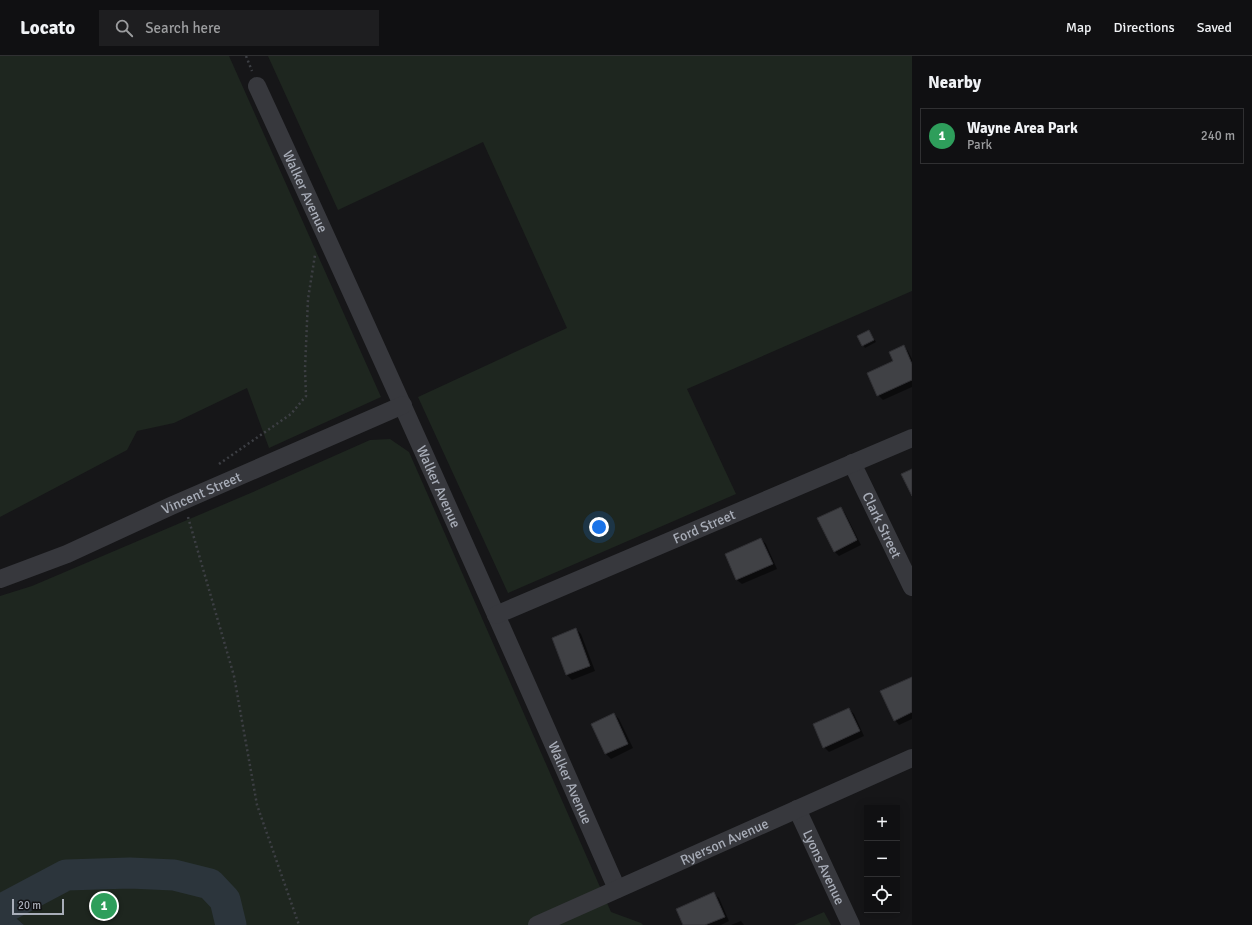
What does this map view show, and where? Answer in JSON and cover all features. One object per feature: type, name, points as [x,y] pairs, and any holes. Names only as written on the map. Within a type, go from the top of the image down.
[{"type":"street","name":"Walker Avenue","points":[[257,86],[348,283],[617,889]]},
{"type":"street","name":"Vincent Street","points":[[0,579],[67,554],[402,406]]},
{"type":"street","name":"Ford Street","points":[[496,615],[912,438]]},
{"type":"street","name":"Clark Street","points":[[852,463],[912,587]]},
{"type":"street","name":"Ryerson Avenue","points":[[537,925],[912,758]]},
{"type":"street","name":"Lyons Avenue","points":[[797,809],[851,925]]},
{"type":"path","points":[[217,466],[291,414],[306,396],[305,369],[308,299],[315,253]]},
{"type":"path","points":[[184,501],[234,676],[257,805],[299,925]]},
{"type":"shaded area","points":[[0,56],[229,56],[381,397],[269,448],[247,388],[174,423],[137,431],[127,450],[0,517]]},
{"type":"shaded area","points":[[268,56],[912,56],[912,291],[687,389],[736,494],[508,593],[418,397],[567,328],[483,142],[338,210]]},
{"type":"shaded area","points":[[390,439],[409,452],[611,912],[643,925],[24,925],[0,904],[0,596],[32,586],[253,492],[370,440]]},
{"type":"shaded area","points":[[0,904],[24,925],[0,925]]},
{"type":"shaded area","points":[[824,912],[831,925],[794,925]]},
{"type":"building","points":[[869,330],[874,340],[862,346],[857,336]]},
{"type":"building","points":[[904,345],[912,364],[912,380],[877,396],[867,373],[893,361],[889,352]]},
{"type":"building","points":[[912,469],[912,496],[901,474]]},
{"type":"building","points":[[841,507],[857,540],[834,552],[817,518]]},
{"type":"building","points":[[761,538],[773,564],[736,580],[725,554]]},
{"type":"building","points":[[576,628],[590,666],[566,675],[552,638]]},
{"type":"building","points":[[912,677],[912,712],[894,721],[880,691]]},
{"type":"building","points":[[849,708],[860,731],[823,748],[813,724]]},
{"type":"building","points":[[614,713],[628,744],[605,754],[591,724]]},
{"type":"building","points":[[714,892],[725,917],[705,925],[683,925],[676,909]]},
{"type":"waterway","points":[[0,910],[66,875],[130,873],[174,875],[210,884],[225,900],[231,925]]},
{"type":"place","name":"Wayne Area Park","points":[[104,906]]}]
